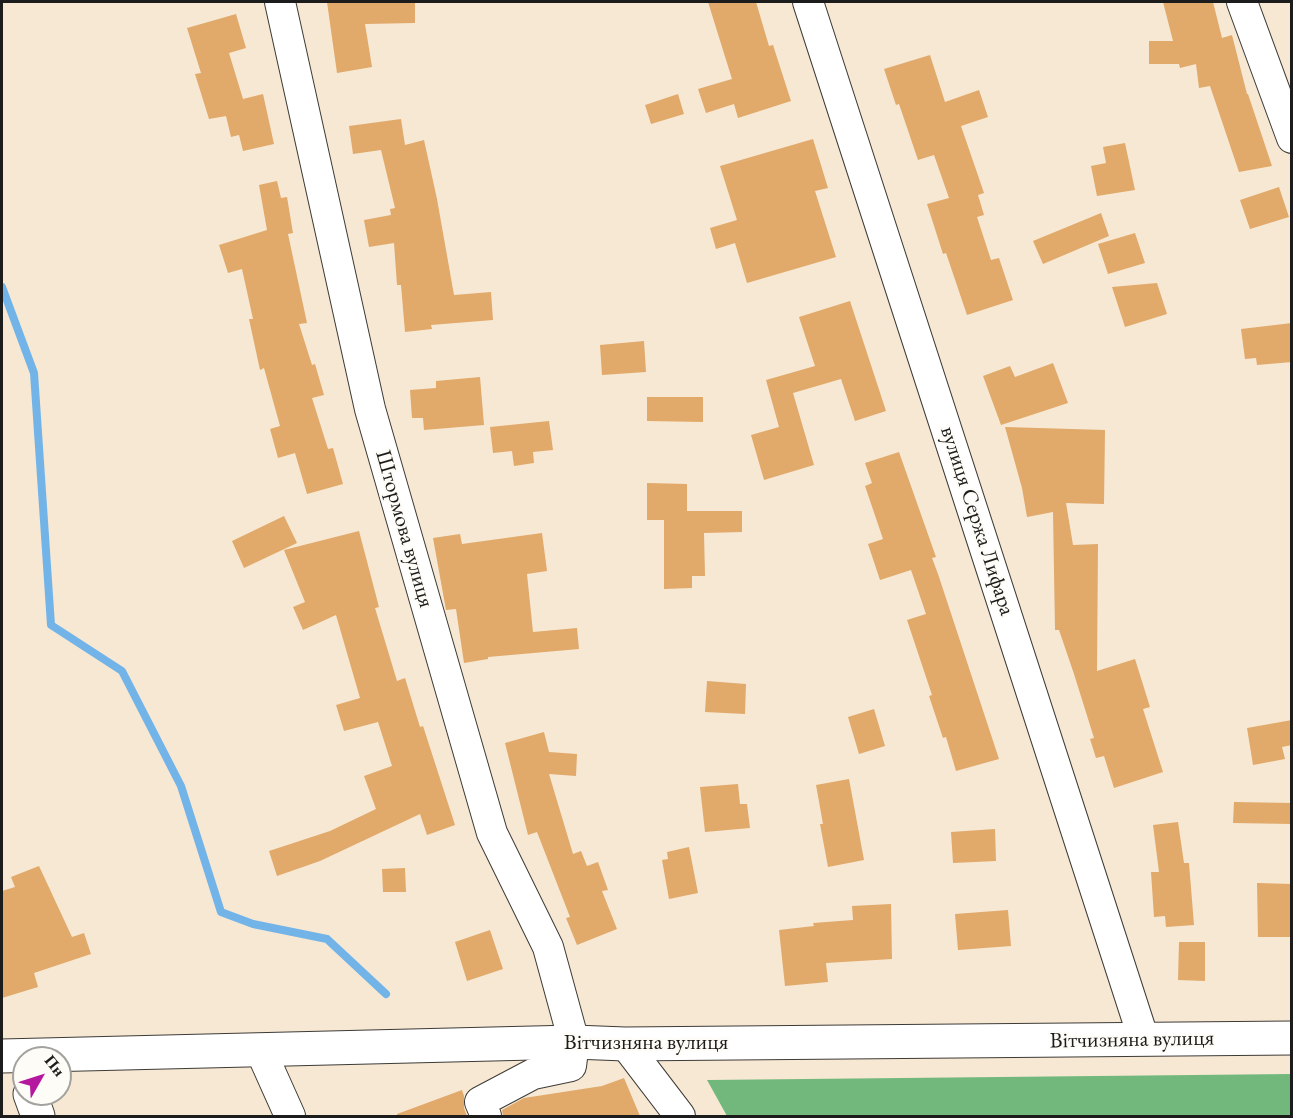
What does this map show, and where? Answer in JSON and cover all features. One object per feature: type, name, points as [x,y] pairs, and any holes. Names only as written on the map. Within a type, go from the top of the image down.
[{"type":"street","name":"Штормова вулиця","points":[[280,2],[370,410],[492,833],[548,947],[574,1042]]},
{"type":"street","name":"вулиця Сержа Лифара","points":[[808,2],[1144,1040]]},
{"type":"street","points":[[1242,2],[1292,138]]},
{"type":"street","name":"Вітчизняна вулиця","points":[[72,1059],[260,1049],[574,1042],[625,1044],[1292,1038]]},
{"type":"street","points":[[486,1116],[480,1102],[533,1074],[571,1066],[574,1042]]},
{"type":"street","points":[[625,1044],[680,1116]]},
{"type":"street","points":[[260,1049],[290,1116]]},
{"type":"green space","points":[[1291,1074],[1291,1116],[727,1116],[707,1080]]},
{"type":"building","points":[[327,2],[415,2],[415,23],[365,24],[372,67],[337,73]]},
{"type":"building","points":[[708,2],[756,2],[769,46],[773,45],[791,101],[738,118],[734,104],[706,113],[698,89],[732,79]]},
{"type":"building","points":[[1163,2],[1213,2],[1222,38],[1232,35],[1247,94],[1272,166],[1239,172],[1210,86],[1199,88],[1196,64],[1180,68],[1179,64],[1149,64],[1149,41],[1173,41]]},
{"type":"building","points":[[236,14],[246,48],[229,53],[243,99],[263,94],[274,144],[243,151],[239,135],[231,137],[226,116],[209,119],[195,74],[201,73],[187,28]]},
{"type":"building","points":[[930,55],[945,102],[979,90],[988,117],[961,126],[984,193],[978,195],[984,215],[977,217],[991,260],[999,258],[1013,300],[967,315],[946,253],[943,254],[927,204],[949,198],[934,155],[918,160],[899,104],[896,105],[884,69]]},
{"type":"building","points":[[678,94],[684,114],[651,124],[645,105]]},
{"type":"building","points":[[401,119],[405,145],[424,140],[454,295],[491,292],[493,320],[431,325],[432,329],[405,332],[401,285],[397,285],[394,243],[369,247],[364,220],[391,215],[390,209],[395,208],[381,150],[353,154],[349,126]]},
{"type":"building","points":[[813,139],[828,188],[815,191],[836,257],[747,283],[735,243],[716,249],[710,228],[737,220],[720,166]]},
{"type":"building","points":[[1125,143],[1135,190],[1097,196],[1091,166],[1106,163],[1103,147]]},
{"type":"building","points":[[277,181],[281,198],[287,197],[293,233],[288,234],[307,323],[299,324],[312,365],[315,364],[324,395],[312,398],[328,449],[333,448],[343,484],[307,494],[295,453],[278,458],[270,429],[280,426],[264,368],[260,370],[249,319],[253,319],[242,269],[228,273],[219,245],[267,230],[259,185]]},
{"type":"building","points":[[1279,187],[1289,217],[1250,229],[1240,200]]},
{"type":"building","points":[[1101,213],[1109,236],[1043,264],[1033,241]]},
{"type":"building","points":[[1135,233],[1145,263],[1108,274],[1098,244]]},
{"type":"building","points":[[1157,283],[1167,314],[1125,327],[1112,287]]},
{"type":"building","points":[[850,301],[886,411],[855,421],[841,379],[793,393],[814,465],[764,480],[751,435],[779,427],[766,380],[815,366],[799,317]]},
{"type":"building","points":[[1292,323],[1292,362],[1257,365],[1256,358],[1245,359],[1241,329]]},
{"type":"building","points":[[644,341],[646,372],[602,375],[600,345]]},
{"type":"building","points":[[1053,363],[1068,403],[1001,425],[983,376],[1010,366],[1015,377]]},
{"type":"building","points":[[480,377],[484,425],[424,430],[423,418],[412,418],[410,390],[436,388],[436,381]]},
{"type":"building","points":[[647,397],[703,397],[703,422],[647,421]]},
{"type":"building","points":[[549,421],[553,450],[533,452],[534,463],[514,466],[512,451],[493,453],[490,427]]},
{"type":"building","points":[[1005,427],[1105,430],[1104,504],[1066,503],[1073,545],[1098,544],[1097,671],[1135,659],[1150,707],[1143,709],[1163,772],[1114,788],[1104,756],[1096,758],[1090,739],[1094,738],[1074,674],[1059,630],[1055,630],[1053,512],[1027,517],[1022,488]]},
{"type":"building","points":[[899,452],[936,557],[932,558],[999,759],[956,771],[946,737],[943,738],[929,696],[932,695],[907,620],[926,614],[911,570],[880,580],[868,544],[883,539],[865,486],[872,483],[865,463]]},
{"type":"building","points":[[647,483],[687,484],[687,511],[742,511],[742,532],[704,533],[705,576],[692,576],[692,588],[664,589],[664,520],[647,520]]},
{"type":"building","points":[[284,516],[297,543],[244,568],[232,541]]},
{"type":"building","points":[[359,531],[379,607],[375,608],[397,681],[405,678],[455,825],[427,835],[420,814],[320,861],[277,876],[269,851],[330,831],[376,809],[364,776],[392,766],[378,722],[344,731],[336,705],[360,698],[336,615],[303,630],[293,607],[305,602],[284,550]]},
{"type":"building","points":[[542,533],[547,571],[527,574],[533,632],[577,628],[579,649],[488,657],[488,659],[464,663],[456,609],[446,610],[433,538],[460,534],[462,544]]},
{"type":"building","points":[[707,681],[746,684],[745,714],[705,712]]},
{"type":"building","points":[[874,709],[885,746],[859,754],[848,717]]},
{"type":"building","points":[[1292,720],[1292,745],[1282,747],[1285,759],[1253,765],[1247,728]]},
{"type":"building","points":[[544,732],[549,752],[577,754],[576,776],[549,774],[573,854],[581,851],[587,866],[598,862],[608,890],[602,891],[617,929],[577,945],[566,918],[570,917],[537,832],[528,835],[505,743]]},
{"type":"building","points":[[849,779],[864,860],[828,867],[816,785]]},
{"type":"building","points":[[738,784],[740,804],[747,804],[750,828],[705,832],[700,787]]},
{"type":"building","points":[[1234,802],[1292,803],[1292,824],[1233,823]]},
{"type":"building","points":[[1178,822],[1184,863],[1189,863],[1194,925],[1166,927],[1165,916],[1154,917],[1151,872],[1159,872],[1153,825]]},
{"type":"building","points":[[995,829],[996,861],[953,863],[951,832]]},
{"type":"building","points":[[689,847],[698,893],[669,899],[662,860],[668,859],[667,852]]},
{"type":"building","points":[[39,866],[72,937],[84,933],[91,954],[34,973],[38,987],[2,998],[2,891],[15,887],[11,877]]},
{"type":"building","points":[[405,868],[406,892],[383,892],[382,869]]},
{"type":"building","points":[[1257,883],[1292,884],[1292,937],[1258,937]]},
{"type":"building","points":[[891,904],[892,959],[826,963],[828,982],[785,986],[779,930],[814,926],[813,923],[853,920],[852,906]]},
{"type":"building","points":[[1008,910],[1011,946],[958,950],[955,914]]},
{"type":"building","points":[[490,930],[503,969],[467,981],[455,942]]},
{"type":"building","points":[[1179,942],[1205,942],[1205,981],[1178,980]]},
{"type":"building","points":[[624,1078],[640,1116],[503,1116],[502,1110],[524,1098],[602,1086]]},
{"type":"building","points":[[462,1090],[467,1116],[397,1116],[397,1114]]},
{"type":"waterway","points":[[2,287],[34,373],[51,625],[122,671],[181,786],[221,912],[253,924],[327,939],[386,994]]}]
